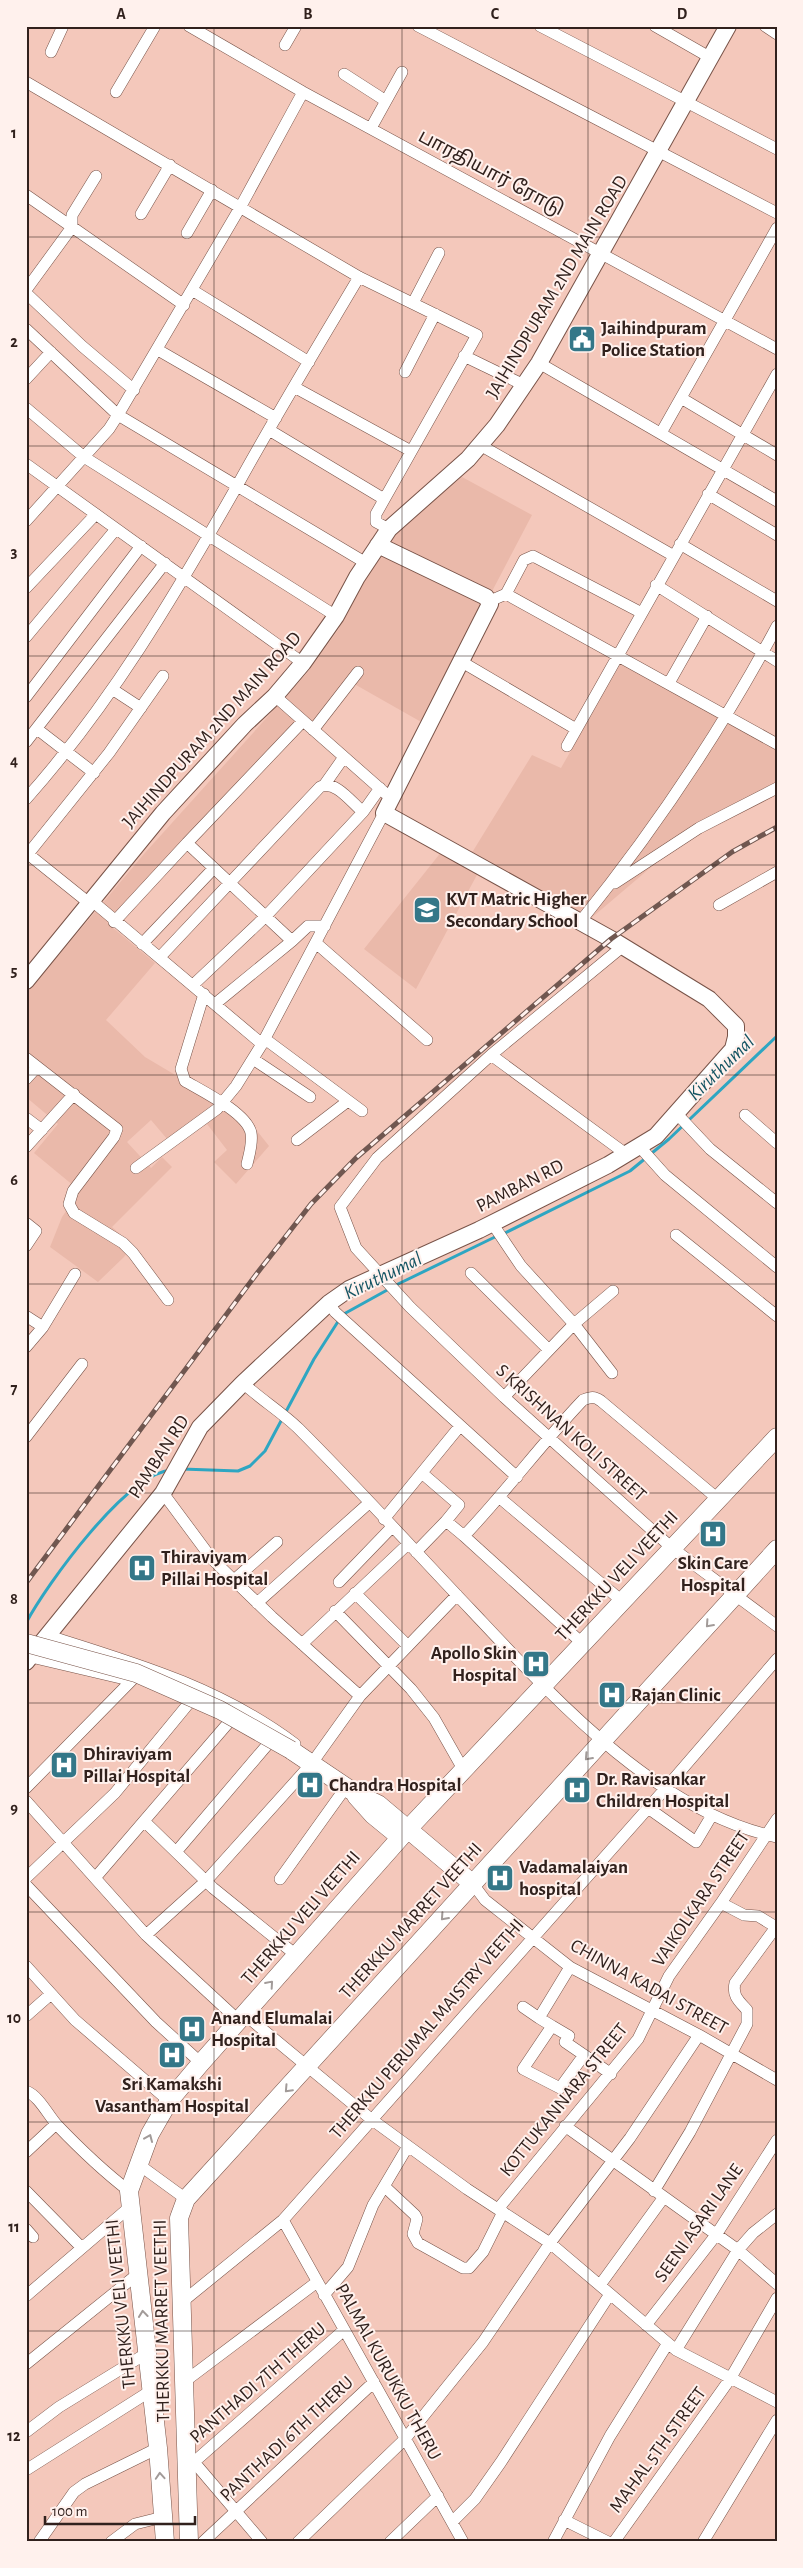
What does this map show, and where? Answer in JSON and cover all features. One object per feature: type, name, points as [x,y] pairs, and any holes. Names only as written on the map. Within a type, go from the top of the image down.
[{"type":"main road","name":"THERKKU VELI VEETHI","points":[[165,2542],[158,2448],[130,2198],[138,2164],[150,2134],[169,2101],[201,2063],[404,1833],[777,1437]]},
{"type":"main road","name":"THERKKU MARRET VEETHI","points":[[190,2542],[190,2463],[184,2382],[179,2218],[186,2199],[777,1549]]},
{"type":"main road","points":[[28,1654],[136,1673],[220,1710],[301,1756],[350,1790],[373,1816],[404,1833],[469,1888]]},
{"type":"street","points":[[51,52],[63,26]]},
{"type":"street","points":[[116,92],[155,26]]},
{"type":"street","name":"பாரதியார் ரோடு","points":[[189,26],[303,92],[777,349]]},
{"type":"street","points":[[285,45],[296,26]]},
{"type":"street","points":[[418,26],[777,213]]},
{"type":"street","points":[[540,26],[777,149]]},
{"type":"street","points":[[655,26],[711,58]]},
{"type":"street","name":"JAIHINDPURAM 2ND MAIN ROAD","points":[[26,981],[163,813],[245,724],[275,696],[303,663],[336,616],[366,562],[389,529],[468,459],[526,386],[728,26]]},
{"type":"street","points":[[765,26],[777,34]]},
{"type":"street","points":[[371,128],[402,72]]},
{"type":"street","points":[[344,74],[386,101]]},
{"type":"street","points":[[26,82],[241,206],[359,277],[477,336],[384,500],[375,520],[389,529]]},
{"type":"street","points":[[26,521],[84,457],[118,415],[158,350],[241,206],[303,92]]},
{"type":"street","points":[[141,214],[170,165]]},
{"type":"street","points":[[96,176],[72,215],[72,227],[26,291],[101,363],[134,390]]},
{"type":"street","points":[[187,233],[212,190]]},
{"type":"street","points":[[26,195],[184,305]]},
{"type":"street","points":[[661,433],[777,228]]},
{"type":"street","points":[[413,304],[439,253]]},
{"type":"street","points":[[26,799],[66,752],[112,689],[184,578],[359,277]]},
{"type":"street","points":[[192,290],[309,362]]},
{"type":"street","points":[[406,372],[435,314]]},
{"type":"street","points":[[26,329],[118,415],[366,562]]},
{"type":"street","points":[[158,350],[276,418]]},
{"type":"street","points":[[26,379],[50,352]]},
{"type":"street","points":[[464,356],[526,386]]},
{"type":"street","points":[[539,363],[777,501]]},
{"type":"street","points":[[567,746],[640,612],[674,556],[777,374]]},
{"type":"street","points":[[294,387],[411,451]]},
{"type":"street","points":[[681,398],[777,455]]},
{"type":"street","points":[[26,408],[84,457],[336,616]]},
{"type":"street","points":[[269,430],[384,500]]},
{"type":"street","points":[[480,445],[674,556]]},
{"type":"street","points":[[26,464],[303,663]]},
{"type":"street","points":[[708,494],[777,536]]},
{"type":"street","points":[[26,588],[96,514]]},
{"type":"street","points":[[26,637],[116,529]]},
{"type":"street","points":[[680,544],[777,601]]},
{"type":"street","points":[[378,545],[486,597],[490,601]]},
{"type":"street","points":[[26,697],[141,546]]},
{"type":"street","points":[[490,601],[506,594],[524,560],[533,556],[640,612]]},
{"type":"street","points":[[26,742],[164,563]]},
{"type":"street","points":[[656,585],[764,651],[777,661]]},
{"type":"street","points":[[506,594],[777,744]]},
{"type":"street","points":[[136,1168],[222,1103],[236,1086],[264,1042],[325,926],[385,800],[462,662],[490,601]]},
{"type":"street","points":[[669,683],[707,616]]},
{"type":"street","points":[[580,922],[656,824],[727,716],[777,626]]},
{"type":"street","points":[[462,662],[576,729]]},
{"type":"street","points":[[314,730],[358,672]]},
{"type":"street","points":[[163,676],[94,773],[27,854],[90,902],[264,1042],[362,1111]]},
{"type":"street","points":[[112,689],[140,708]]},
{"type":"street","points":[[275,696],[344,757],[385,800]]},
{"type":"street","points":[[114,922],[303,721]]},
{"type":"street","points":[[37,729],[94,773]]},
{"type":"street","points":[[160,958],[229,882],[324,784],[344,757]]},
{"type":"street","points":[[324,784],[334,786],[363,812]]},
{"type":"street","points":[[609,886],[700,828],[777,788]]},
{"type":"street","points":[[193,986],[266,916],[363,812],[385,800]]},
{"type":"street","name":"PAMBAN RD","points":[[28,1654],[49,1636],[166,1488],[200,1428],[243,1383],[332,1308],[348,1289],[384,1277],[494,1226],[637,1150],[679,1116],[733,1048],[736,1038],[736,1026],[709,999],[580,922],[385,800]]},
{"type":"street","points":[[187,843],[292,941]]},
{"type":"street","points":[[142,944],[214,868]]},
{"type":"street","points":[[719,905],[777,872]]},
{"type":"street","points":[[215,1004],[308,926],[325,926]]},
{"type":"street","points":[[316,943],[427,1040]]},
{"type":"street","points":[[622,947],[491,1055],[637,1150],[777,1267]]},
{"type":"street","points":[[204,994],[181,1070],[181,1076],[185,1081],[222,1103],[246,1123],[251,1132],[247,1164]]},
{"type":"street","name":"S KRISHNAN KOLI STREET","points":[[491,1055],[377,1158],[340,1207],[356,1248],[397,1292],[504,1397],[548,1437],[672,1548],[777,1626]]},
{"type":"street","points":[[26,1058],[117,1129],[114,1137],[72,1191],[69,1199],[71,1208],[74,1212],[123,1243],[133,1253],[168,1300]]},
{"type":"street","points":[[253,1059],[310,1097]]},
{"type":"street","points":[[26,1079],[37,1067]]},
{"type":"street","points":[[26,1147],[74,1094]]},
{"type":"street","points":[[297,1140],[348,1101]]},
{"type":"street","points":[[745,1115],[777,1143]]},
{"type":"street","points":[[679,1116],[690,1130],[777,1203]]},
{"type":"street","points":[[26,1118],[42,1130]]},
{"type":"street","points":[[26,1223],[36,1231],[26,1246]]},
{"type":"street","points":[[494,1226],[502,1242],[521,1266],[574,1324],[612,1373]]},
{"type":"street","points":[[676,1235],[777,1316]]},
{"type":"street","points":[[471,1273],[549,1350]]},
{"type":"street","points":[[26,1347],[43,1327],[75,1274]]},
{"type":"street","points":[[504,1397],[574,1324],[613,1291]]},
{"type":"street","points":[[332,1308],[517,1476]]},
{"type":"street","points":[[26,1316],[43,1327]]},
{"type":"street","points":[[26,1438],[82,1364]]},
{"type":"street","points":[[243,1383],[290,1422],[542,1686],[604,1740],[665,1789],[712,1815],[777,1837]]},
{"type":"street","points":[[464,1536],[500,1498],[548,1437],[583,1400],[595,1397],[718,1499]]},
{"type":"street","points":[[339,1582],[388,1523],[460,1426]]},
{"type":"street","points":[[302,1644],[355,1593],[446,1521],[459,1505],[423,1474]]},
{"type":"street","points":[[166,1488],[212,1559],[257,1603],[360,1696]]},
{"type":"street","points":[[500,1498],[622,1601]]},
{"type":"street","points":[[257,1603],[369,1503]]},
{"type":"street","points":[[446,1521],[582,1643]]},
{"type":"street","points":[[234,1580],[277,1542]]},
{"type":"street","points":[[355,1593],[408,1646]]},
{"type":"street","points":[[146,1935],[206,1881],[301,1756],[457,1595]]},
{"type":"street","points":[[335,1611],[389,1666],[434,1718],[463,1769]]},
{"type":"street","points":[[49,1636],[152,1668],[216,1695],[257,1717],[294,1743],[301,1756]]},
{"type":"street","points":[[28,1654],[132,1680],[189,1703],[229,1722],[290,1756],[301,1756]]},
{"type":"street","name":"THERKKU PERUMAL MAISTRY VEETHI","points":[[182,2302],[283,2220],[532,1936],[665,1789],[777,1659]]},
{"type":"street","points":[[26,1788],[132,1680]]},
{"type":"street","points":[[26,1878],[64,1844],[115,1793],[189,1703]]},
{"type":"street","points":[[95,1878],[229,1722]]},
{"type":"street","points":[[176,1852],[268,1744]]},
{"type":"street","points":[[280,1880],[350,1790]]},
{"type":"street","points":[[26,1801],[146,1935],[242,2017],[371,2119],[501,2211],[550,2243],[672,2346],[730,2379],[777,2402]]},
{"type":"street","points":[[648,1808],[696,1842],[712,1815]]},
{"type":"street","name":"VAIKOLKARA STREET","points":[[654,2011],[669,1976],[721,1904],[765,1834],[777,1819]]},
{"type":"street","points":[[145,1822],[206,1881],[296,1955]]},
{"type":"street","points":[[26,1885],[156,2022],[201,2063]]},
{"type":"street","name":"CHINNA KADAI STREET","points":[[469,1888],[570,1967],[699,2035],[777,2080]]},
{"type":"street","points":[[600,2285],[659,2194],[748,2020],[747,2010],[733,1991],[735,1983],[777,1927],[758,1916],[744,1915],[721,1904]]},
{"type":"street","points":[[26,1966],[75,2020],[169,2101]]},
{"type":"street","points":[[539,2018],[570,1967]]},
{"type":"street","points":[[26,2016],[51,1994]]},
{"type":"street","points":[[523,2008],[569,2036],[565,2042],[611,2074]]},
{"type":"street","name":"KOTTUKANNARA STREET","points":[[385,2187],[415,2214],[416,2224],[413,2234],[418,2243],[463,2268],[469,2268],[483,2252],[501,2211],[565,2126],[611,2074],[638,2039],[654,2011]]},
{"type":"street","points":[[552,2026],[523,2069],[560,2088],[584,2055]]},
{"type":"street","points":[[298,2542],[406,2439],[483,2342],[550,2243],[613,2159],[699,2035]]},
{"type":"street","points":[[27,2091],[56,2124],[130,2198],[82,2248],[29,2289]]},
{"type":"street","points":[[26,2152],[56,2124]]},
{"type":"street","points":[[565,2126],[738,2250],[777,2284]]},
{"type":"street","name":"SEENI ASARI LANE","points":[[646,2325],[716,2236],[777,2140]]},
{"type":"street","points":[[324,2295],[348,2267],[370,2212],[408,2146]]},
{"type":"street","points":[[138,2164],[186,2199]]},
{"type":"street","points":[[26,2191],[82,2248]]},
{"type":"street","points":[[553,2542],[610,2436],[738,2250],[753,2233],[777,2214]]},
{"type":"street","name":"PALMAL KURUKKU THERU","points":[[283,2220],[463,2542]]},
{"type":"street","points":[[26,2364],[138,2272]]},
{"type":"street","points":[[184,2382],[317,2282]]},
{"type":"street","points":[[452,2522],[475,2500],[610,2294]]},
{"type":"street","name":"MAHAL 5TH STREET","points":[[614,2542],[730,2379],[777,2298]]},
{"type":"street","name":"PANTHADI 7TH THERU","points":[[190,2463],[344,2330]]},
{"type":"street","points":[[26,2432],[59,2407],[148,2353]]},
{"type":"street","name":"PANTHADI 6TH THERU","points":[[203,2542],[235,2510],[374,2382]]},
{"type":"street","points":[[26,2470],[152,2390]]},
{"type":"street","points":[[703,2542],[777,2420]]},
{"type":"street","points":[[39,2542],[74,2492],[85,2484],[158,2448]]},
{"type":"street","points":[[190,2463],[235,2510],[262,2542]]},
{"type":"street","points":[[390,2542],[438,2496]]},
{"type":"street","points":[[111,2542],[135,2524],[163,2517]]},
{"type":"street","points":[[564,2520],[608,2542]]},
{"type":"shaded area","points":[[462,477],[532,515],[423,723],[349,681],[313,726],[303,716],[112,927],[155,963],[106,1020],[145,1057],[246,1117],[269,1146],[236,1184],[214,1162],[227,1150],[207,1124],[173,1146],[151,1120],[127,1142],[151,1168],[162,1157],[172,1167],[112,1227],[132,1245],[124,1257],[98,1282],[50,1247],[62,1217],[80,1191],[34,1153],[58,1124],[26,1097],[26,1087],[30,1083],[26,1080],[26,994],[144,854],[307,673],[338,630],[369,571],[393,536],[406,522]]},
{"type":"shaded area","points":[[621,663],[777,748],[777,795],[689,840],[656,863],[589,920],[469,851],[473,851],[532,755],[561,768]]},
{"type":"shaded area","name":"KVT Matric Higher Secondary School","points":[[442,851],[479,871],[416,989],[364,949]]},
{"type":"waterway","name":"Kiruthumal","points":[[503,1234],[630,1171],[669,1139],[777,1036]]},
{"type":"waterway","name":"Kiruthumal","points":[[394,1286],[497,1236]]},
{"type":"waterway","name":"Kiruthumal","points":[[342,1315],[389,1289]]},
{"type":"waterway","name":"Kiruthumal","points":[[182,1469],[238,1471],[250,1466],[265,1451],[314,1359],[339,1320]]},
{"type":"waterway","name":"Kiruthumal","points":[[26,1623],[36,1605],[69,1559],[111,1510],[132,1490],[153,1476],[171,1470]]},
{"type":"railway","points":[[26,1583],[258,1272],[311,1204],[356,1158],[611,939],[732,852],[777,827]]},
{"type":"place","name":"Jaihindpuram Police Station","points":[[582,339]]},
{"type":"place","name":"KVT Matric Higher Secondary School","points":[[427,910]]},
{"type":"place","name":"Skin Care Hospital","points":[[713,1534]]},
{"type":"place","name":"Thiraviyam Pillai Hospital","points":[[142,1568]]},
{"type":"place","name":"Apollo Skin Hospital","points":[[536,1664]]},
{"type":"place","name":"Rajan Clinic","points":[[612,1695]]},
{"type":"place","name":"Dhiraviyam Pillai Hospital","points":[[64,1765]]},
{"type":"place","name":"Chandra Hospital","points":[[310,1785]]},
{"type":"place","name":"Dr. Ravisankar Children Hospital","points":[[577,1790]]},
{"type":"place","name":"Vadamalaiyan hospital","points":[[500,1878]]},
{"type":"place","name":"Anand Elumalai Hospital","points":[[192,2029]]},
{"type":"place","name":"Sri Kamakshi Vasantham Hospital","points":[[172,2055]]}]
